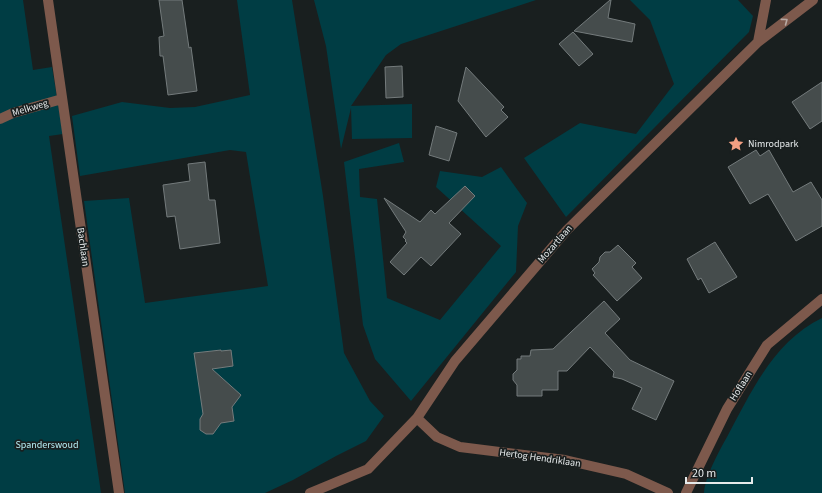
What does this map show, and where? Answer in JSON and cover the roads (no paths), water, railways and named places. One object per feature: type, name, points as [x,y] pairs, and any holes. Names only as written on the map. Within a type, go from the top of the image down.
[{"type":"street","name":"Bachlaan","points":[[48,0],[119,493]]},
{"type":"street","points":[[758,42],[766,0]]},
{"type":"street","name":"Mozartlaan","points":[[310,493],[368,469],[417,418],[455,361],[567,230],[758,42],[813,0]]},
{"type":"street","name":"Melkweg","points":[[0,119],[12,113],[62,99]]},
{"type":"street","name":"Hoflaan","points":[[686,493],[726,409],[767,345],[822,299]]},
{"type":"street","name":"Hertog Hendriklaan","points":[[417,418],[437,436],[460,447],[565,460],[626,474],[668,493]]},
{"type":"place","name":"Nimrodpark","points":[[736,144]]},
{"type":"park label","name":"Spanderswoud","points":[[47,445]]}]
